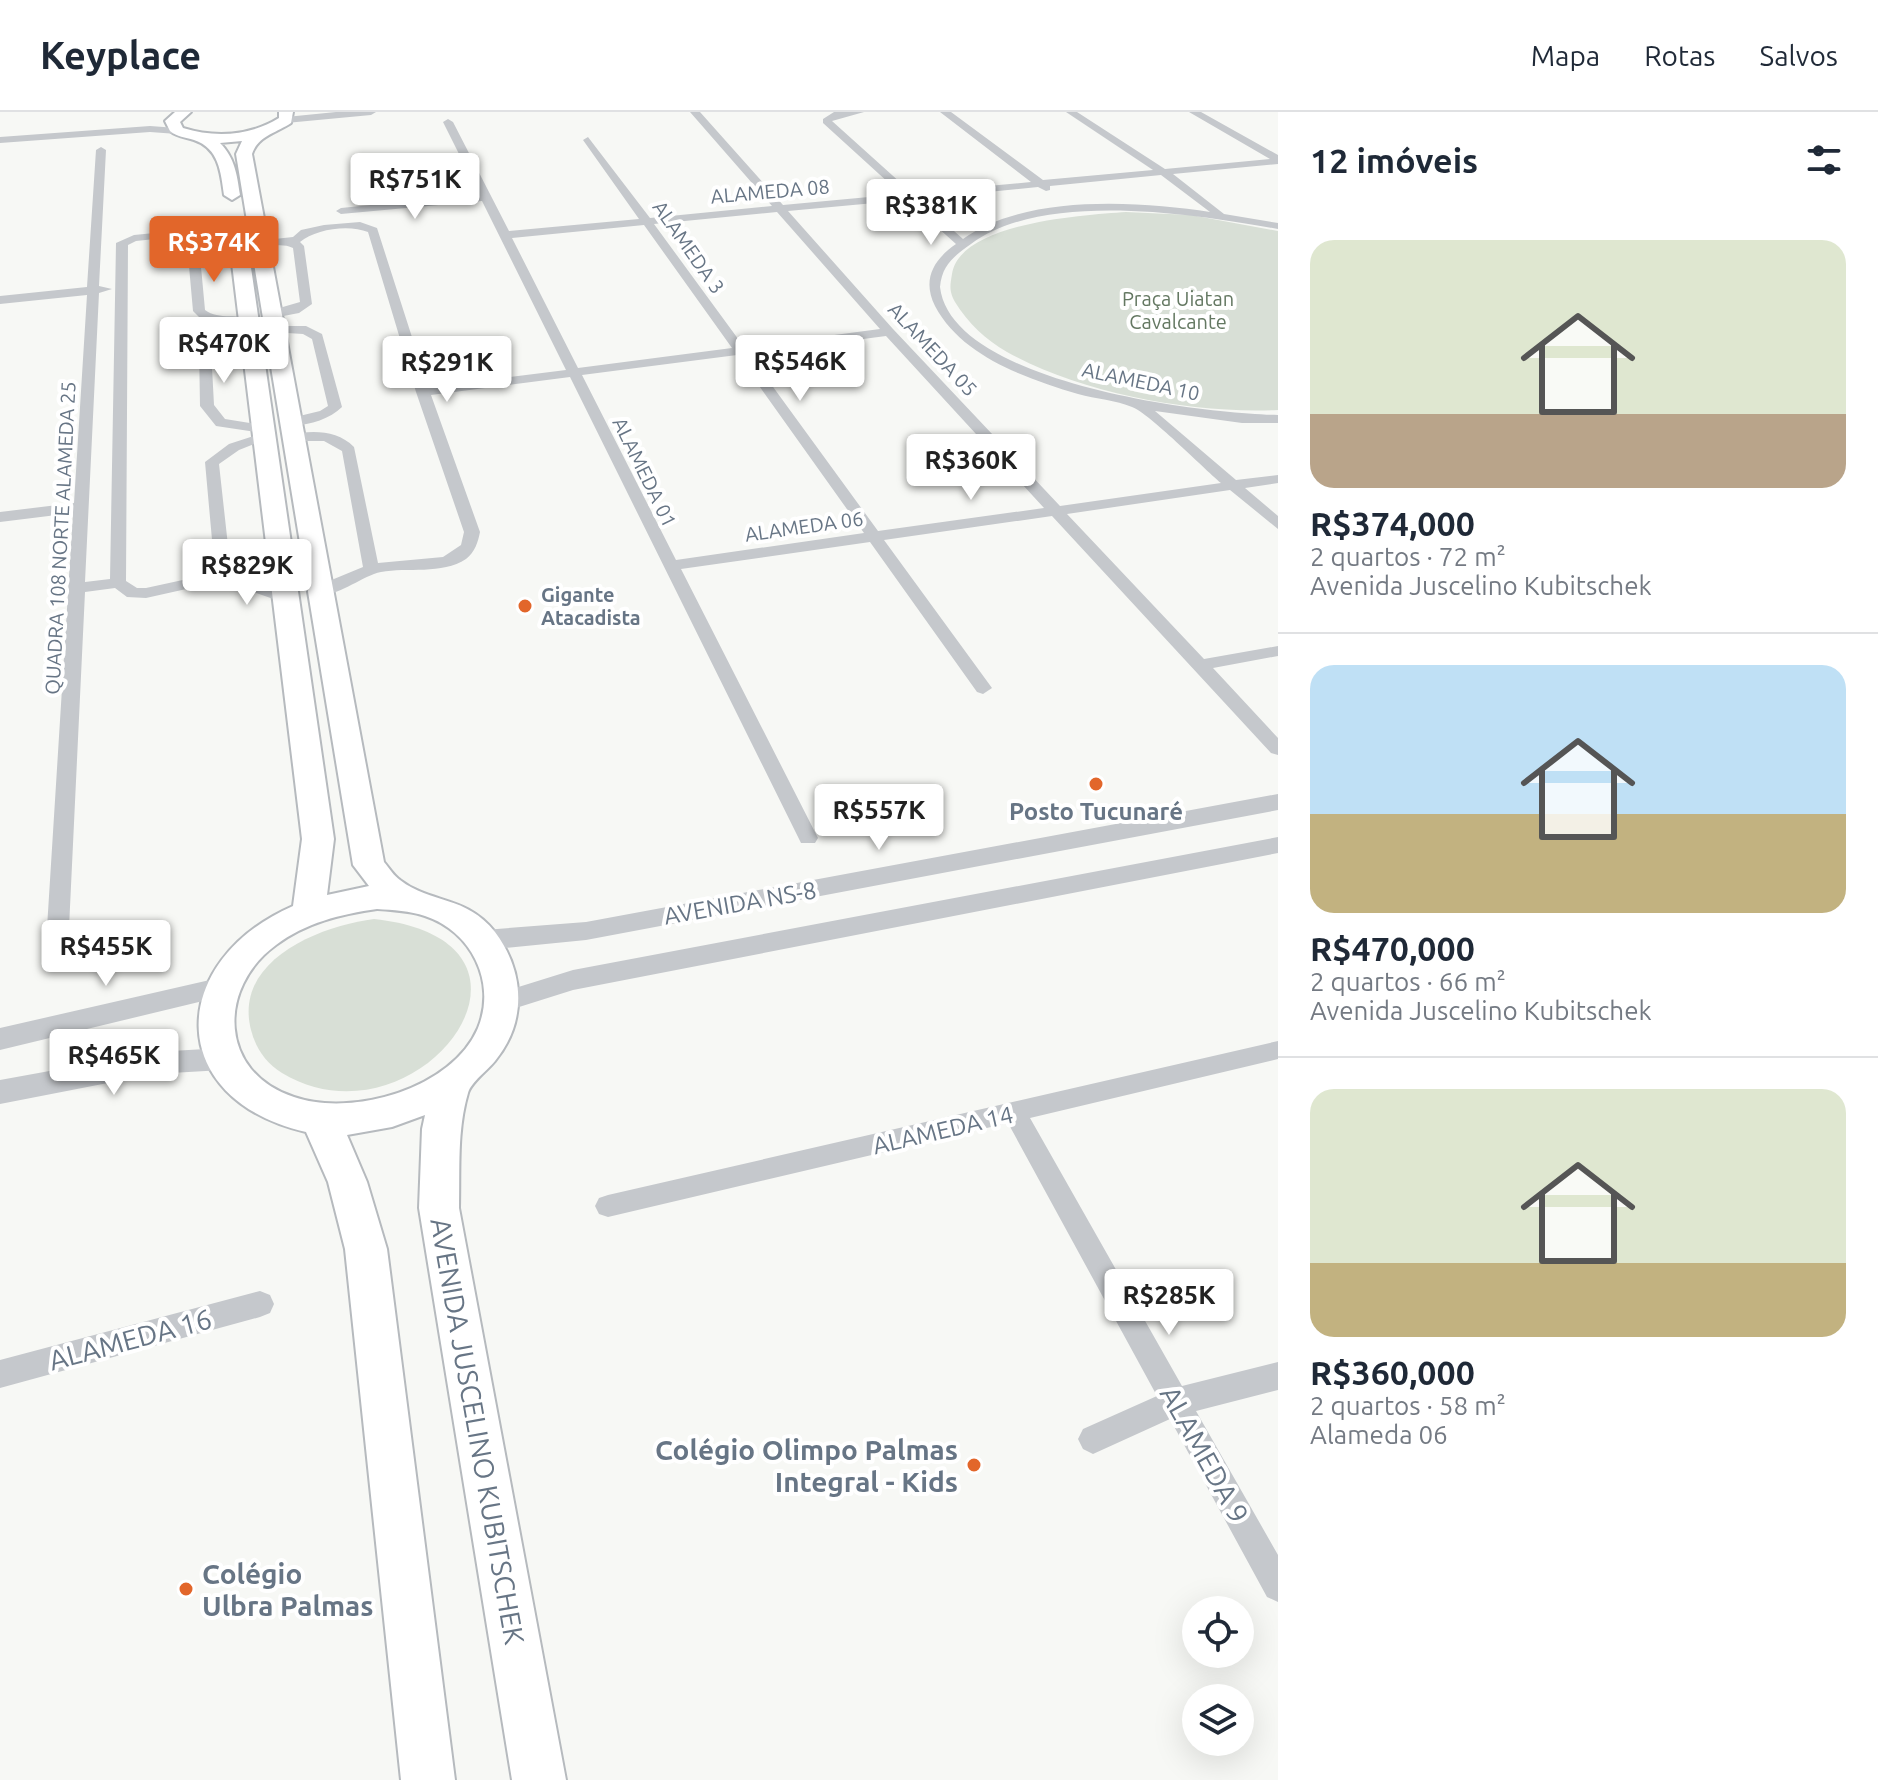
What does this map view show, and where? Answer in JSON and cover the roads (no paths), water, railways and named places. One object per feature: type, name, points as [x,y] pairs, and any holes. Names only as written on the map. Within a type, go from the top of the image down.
[{"type":"main road","points":[[286,116],[248,143],[244,154],[245,238],[249,326],[318,839],[309,910]]},
{"type":"main road","points":[[179,120],[216,144],[226,157],[245,238],[274,322],[369,865],[388,888],[410,900],[452,914],[484,940],[500,969],[503,1002],[488,1044],[452,1082],[412,1105],[365,1117],[318,1118],[277,1107],[244,1087],[223,1059],[216,1035],[216,1011],[223,987],[243,956],[273,930],[309,910],[343,901],[377,897],[410,900]]},
{"type":"main road","points":[[201,137],[260,133]]},
{"type":"main road","name":"AVENIDA JUSCELINO KUBITSCHEK","points":[[452,1082],[441,1129],[439,1208],[539,1780]]},
{"type":"main road","points":[[318,1118],[338,1152],[353,1190],[366,1249],[428,1780]]},
{"type":"street","points":[[286,116],[371,112]]},
{"type":"street","name":"ALAMEDA 05","points":[[695,112],[889,332],[1278,749]]},
{"type":"street","points":[[859,112],[834,115],[826,121],[960,242]]},
{"type":"street","points":[[945,112],[1051,192]]},
{"type":"street","points":[[1071,112],[1162,171],[1221,215]]},
{"type":"street","points":[[1194,112],[1278,160]]},
{"type":"street","points":[[0,132],[179,120]]},
{"type":"street","points":[[0,140],[150,129],[179,120]]},
{"type":"street","name":"ALAMEDA 01","points":[[448,122],[808,838]]},
{"type":"street","name":"ALAMEDA 3","points":[[588,140],[983,688]]},
{"type":"street","name":"QUADRA 108 NORTE ALAMEDA 25","points":[[58,928],[101,150]]},
{"type":"street","name":"ALAMEDA 08","points":[[505,235],[1278,160]]},
{"type":"street","points":[[341,211],[486,197]]},
{"type":"street","points":[[1063,201],[1074,210]]},
{"type":"street","name":"ALAMEDA 10","points":[[1278,226],[1170,209],[1074,210],[1029,216],[990,227],[960,242],[939,265],[934,291],[949,320],[984,349],[1039,377],[1109,399],[1189,414],[1278,419]]},
{"type":"street","points":[[288,241],[324,228],[360,225],[373,230],[423,392],[472,532],[472,544],[467,553],[446,560],[371,569],[357,578],[323,590]]},
{"type":"street","points":[[245,238],[203,249],[194,255],[199,311],[207,318],[249,326]]},
{"type":"street","points":[[118,583],[122,243],[245,238],[288,241],[298,246],[306,304],[274,322]]},
{"type":"street","points":[[0,300],[121,288]]},
{"type":"street","points":[[274,322],[306,330],[318,337],[335,407],[293,430]]},
{"type":"street","points":[[249,326],[205,347],[207,406],[221,423],[264,433]]},
{"type":"street","points":[[423,392],[574,370],[889,332]]},
{"type":"street","points":[[1139,405],[1278,524]]},
{"type":"street","points":[[293,430],[330,437],[341,441],[349,450],[371,569]]},
{"type":"street","points":[[223,576],[212,462],[264,433]]},
{"type":"street","name":"ALAMEDA 06","points":[[669,566],[1278,479]]},
{"type":"street","points":[[0,517],[82,507]]},
{"type":"street","points":[[77,588],[118,583],[133,593],[146,593],[223,576],[285,598]]},
{"type":"street","points":[[1200,665],[1278,651]]},
{"type":"street","name":"AVENIDA NS-8","points":[[484,940],[586,931],[1278,802]]},
{"type":"street","name":"AVENIDA NS-8","points":[[503,1002],[573,980],[1278,845]]},
{"type":"street","points":[[0,1039],[223,987]]},
{"type":"street","name":"ALAMEDA 14","points":[[608,1206],[1278,1050]]},
{"type":"street","points":[[0,1092],[154,1063],[223,1059]]},
{"type":"street","name":"ALAMEDA 9","points":[[1015,1113],[1278,1586]]},
{"type":"street","name":"ALAMEDA 16","points":[[0,1374],[260,1304]]},
{"type":"street","points":[[1093,1439],[1176,1402],[1278,1376]]},
{"type":"place","name":"Gigante Atacadista","points":[[525,606]]},
{"type":"place","name":"Posto Tucunaré","points":[[1096,784]]},
{"type":"place","name":"Colégio Olimpo Palmas Integral - Kids","points":[[974,1465]]},
{"type":"place","name":"Colégio Ulbra Palmas","points":[[186,1589]]},
{"type":"park label","name":"Praça Uiatan Cavalcante","points":[[1178,310]]}]
